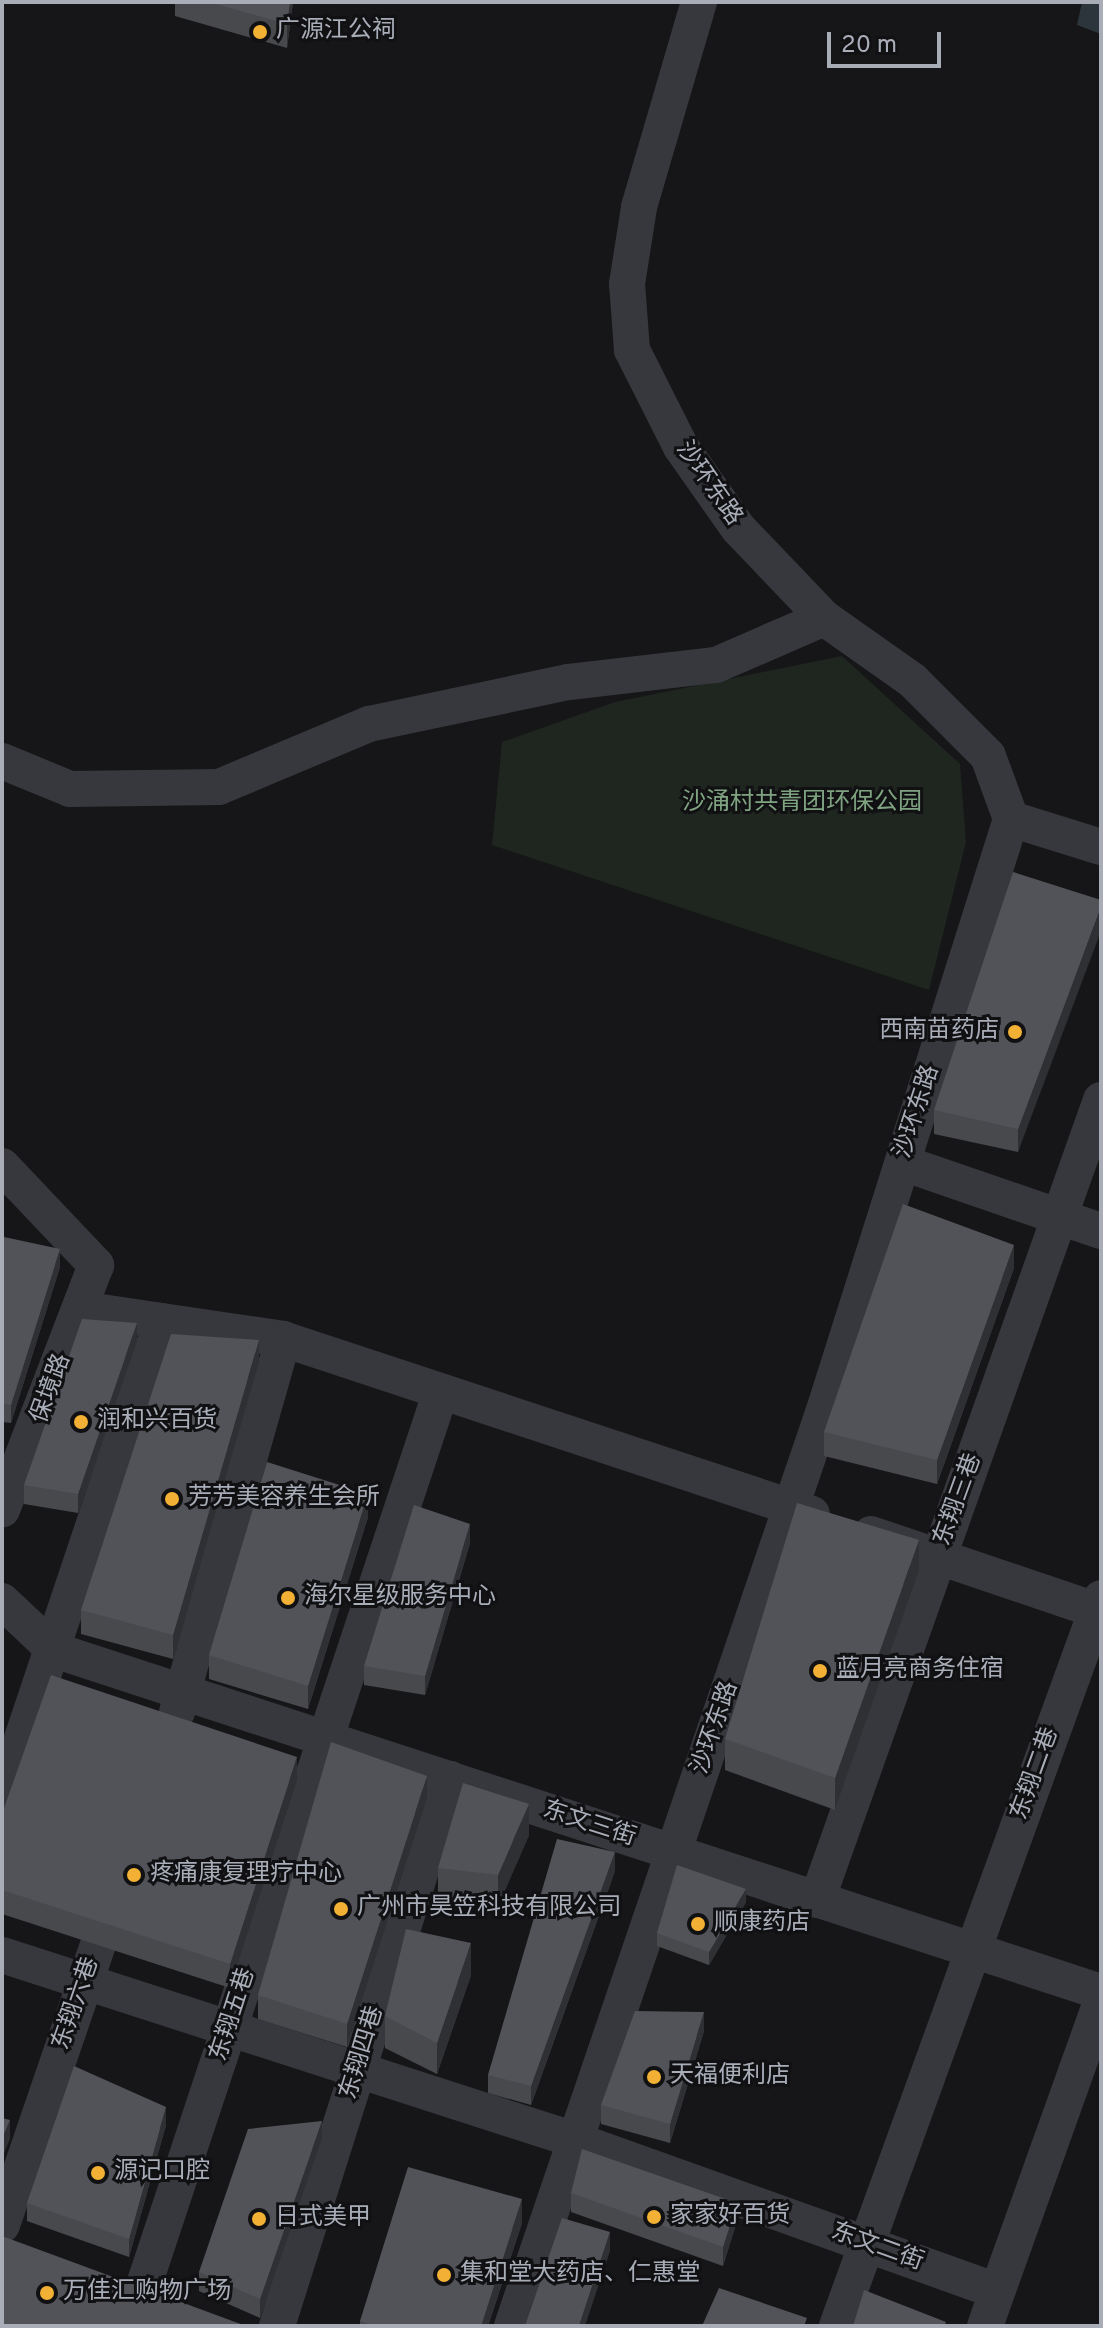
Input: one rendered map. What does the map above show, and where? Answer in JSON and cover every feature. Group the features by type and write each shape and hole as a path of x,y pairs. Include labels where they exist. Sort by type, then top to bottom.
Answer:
{"street":[{"name":"沙环东路","path":"512,2326 791,1507 1011,819 988,756 912,680 824,618 738,528 681,447 632,350 627,284 639,207 699,2"},
{"path":"2,761 70,789 219,787 369,724 569,682 716,665 824,618"},
{"path":"1011,819 1101,847"},
{"name":"东翔三巷","path":"817,1900 1101,1100"},
{"path":"903,1163 1101,1231"},
{"name":"保境路","path":"2,1166 96,1265 2,1510"},
{"path":"81,1309 283,1339 938,1557 1099,1607"},
{"path":"2,1798 162,1321"},
{"path":"164,1751 184,1692 283,1339"},
{"name":"东翔五巷","path":"183,2306 128,2286 325,1738 441,1391"},
{"name":"东文三街","path":"2,1601 54,1650 1101,1992"},
{"name":"东翔二巷","path":"837,2326 971,1950 1099,1607"},
{"name":"东翔四巷","path":"277,2326 450,1779"},
{"name":"东翔六巷","path":"2,2225 123,1870"},
{"name":"东文二街","path":"2,1955 575,2140 997,2291"},
{"path":"985,2326 1101,2002"}],"green space":[{"name":"沙涌村共青团环保公园","path":"842,656 960,764 966,842 929,990 492,845 502,742 615,702"}],"shaded area":[{"path":"1082,2 1101,2 1101,34 1077,25"}],"building":[{"path":"209,2 290,2 287,24"},
{"name":"西南苗药店","path":"1013,872 1101,900 1018,1129 934,1110"},
{"path":"903,1204 1014,1245 937,1460 824,1432"},
{"path":"4,1237 60,1249 11,1405 2,1403"},
{"name":"润和兴百货","path":"82,1319 137,1323 78,1494 24,1485"},
{"name":"芳芳美容养生会所","path":"171,1334 259,1340 173,1635 81,1610"},
{"name":"海尔星级服务中心","path":"267,1462 368,1494 308,1686 209,1655"},
{"name":"蓝月亮商务住宿","path":"797,1503 919,1540 835,1778 725,1739"},
{"path":"414,1505 470,1524 425,1676 364,1666"},
{"name":"疼痛康复理疗中心","path":"51,1675 297,1757 230,1964 2,1890 2,1814"},
{"name":"广州市昊笠科技有限公司","path":"331,1742 427,1776 347,2024 258,1995"},
{"path":"463,1783 529,1804 498,1875 438,1868"},
{"path":"557,1839 615,1852 531,2086 488,2075"},
{"name":"顺康药店","path":"677,1865 746,1889 709,1952 657,1933"},
{"path":"406,1929 471,1943 437,2043 385,2016"},
{"name":"天福便利店","path":"635,2011 704,2012 670,2124 601,2105"},
{"name":"源记口腔","path":"74,2066 166,2107 129,2239 27,2203"},
{"path":"2,2118 10,2120 2,2139"},
{"name":"日式美甲","path":"322,2121 260,2299 199,2272 248,2129"},
{"path":"582,2149 737,2203 723,2247 571,2193"},
{"name":"集和堂大药店、仁惠堂","path":"408,2167 522,2199 481,2326 375,2326 360,2321"},
{"path":"562,2218 610,2232 579,2326 525,2326"},
{"path":"2,2236 246,2326 2,2326"},
{"path":"719,2288 807,2318 804,2326 702,2326"},
{"path":"864,2290 946,2322 944,2326 853,2326"}],"place":[{"name":"广源江公祠","path":"260,32"},
{"name":"西南苗药店","path":"1015,1032"},
{"name":"润和兴百货","path":"81,1422"},
{"name":"芳芳美容养生会所","path":"172,1499"},
{"name":"海尔星级服务中心","path":"288,1598"},
{"name":"蓝月亮商务住宿","path":"820,1671"},
{"name":"疼痛康复理疗中心","path":"134,1875"},
{"name":"广州市昊笠科技有限公司","path":"341,1909"},
{"name":"顺康药店","path":"698,1924"},
{"name":"天福便利店","path":"654,2077"},
{"name":"源记口腔","path":"98,2173"},
{"name":"家家好百货","path":"654,2217"},
{"name":"日式美甲","path":"259,2219"},
{"name":"集和堂大药店、仁惠堂","path":"444,2275"},
{"name":"万佳汇购物广场","path":"47,2293"}]}
